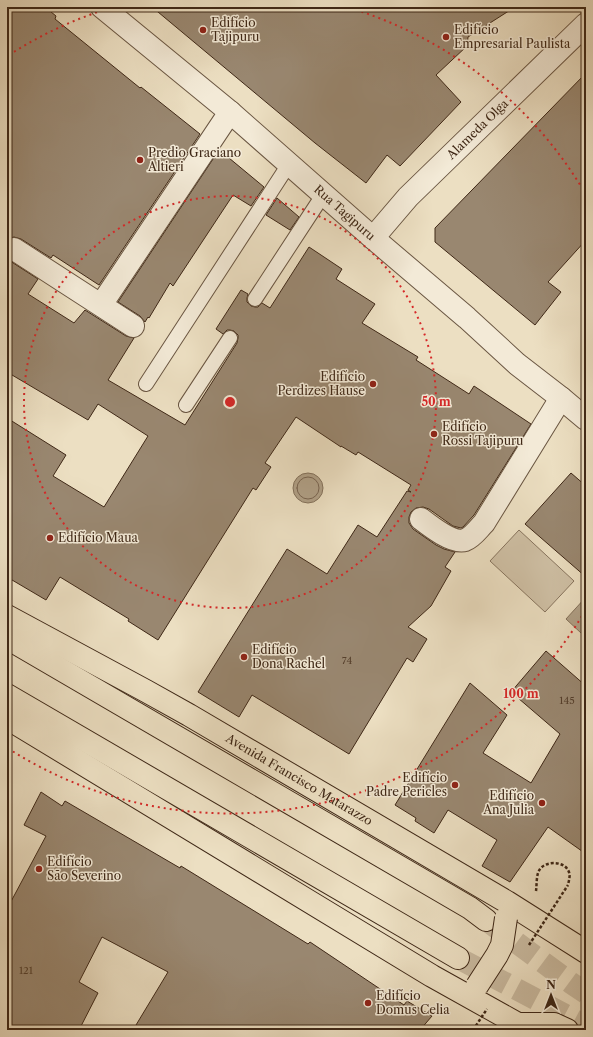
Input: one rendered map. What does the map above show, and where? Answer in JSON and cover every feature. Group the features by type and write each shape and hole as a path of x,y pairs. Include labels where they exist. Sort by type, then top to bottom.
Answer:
{"main road":[{"name":"Avenida Francisco Matarazzo","path":"7,616 146,691 500,913 586,952"},
{"name":"Avenida Francisco Matarazzo","path":"7,638 470,908 500,913"},
{"path":"7,695 458,958"},
{"path":"7,718 432,976 473,991 493,1011 518,1024 554,1024 567,1030"},
{"path":"473,991 497,956 502,944 500,913"}],"street":[{"name":"Rua Tagipuru","path":"102,7 230,112 323,195 467,318 517,364 586,419"},
{"name":"Alameda Olga","path":"373,238 408,198 586,24"},
{"path":"101,305 230,112"},
{"path":"14,249 133,326"},
{"path":"421,519 447,536 457,540 464,540 474,534 484,523 561,398"}],"lane":[{"path":"146,384 289,164"},
{"path":"255,299 323,195"},
{"path":"186,405 230,338"}],"path":[{"path":"536,892 539,869 546,864 552,863 563,865 568,869 570,875 568,885"}],"shaded area":[{"path":"519,530 574,581 545,612 490,561"}],"water":[{"path":"308,473 319,477 323,488 319,499 308,503 297,499 293,488 297,477"},
{"path":"586,597 586,628 581,633 566,619"}],"building":[{"path":"7,7 45,7 56,16 55,19 140,88 141,87 200,134 99,285 53,255 51,258 21,239 14,237 7,239"},
{"path":"152,7 515,7 468,37 467,46 436,75 461,102 400,166 387,155 366,183 315,143"},
{"path":"586,73 586,240 548,282 561,292 535,325 435,242 435,228"},
{"path":"217,153 223,153 264,187 251,206 233,195 173,286 170,283 149,318 148,317 145,322 140,316 118,302"},
{"path":"277,198 299,217 290,230 266,215"},
{"path":"309,247 342,269 336,279 375,304 362,323 418,357 416,360 469,394 474,386 531,424 474,515 463,527 453,526 429,509 423,507 416,508 411,512 409,523 413,529 436,545 455,552 445,567 451,571 431,606 408,627 427,639 413,662 407,658 349,754 252,695 239,717 198,692 287,549 327,574 358,525 377,537 407,491 411,492 408,490 411,485 358,452 356,455 341,447 296,417 265,463 271,467 256,490 253,488 158,640 128,621 129,619 60,577 46,600 7,577 7,418 66,455 53,476 104,507 148,436 98,404 88,420 7,372 7,259 38,279 28,294 74,323 85,310 126,336 134,338 108,380 185,425 237,343 238,335 234,331 227,330 223,334 216,329 241,290 248,294 247,302 251,306 258,307 262,303 270,308"},
{"path":"571,473 586,486 586,577 525,524"},
{"path":"546,651 586,686 586,854 548,827 510,882 482,866 497,840 448,810 434,833 415,821 416,818 395,805 470,683 507,715 483,753 531,783 560,734 511,692"},
{"path":"41,792 62,806 65,801 180,868 181,866 308,944 310,942 404,1005 407,1001 432,1016 420,1030 133,1030 168,972 102,937 79,982 98,993 79,1030 7,1030 7,909 46,836 24,825"}],"tunnel":[{"path":"490,923 586,993"},
{"path":"458,958 586,1026"}],"place":[{"name":"Edifício Tajipuru","path":"203,30"},
{"name":"Edifício Empresarial Paulista","path":"446,37"},
{"name":"Predio Graciano Altieri","path":"140,160"},
{"name":"Edifício Perdizes Hause","path":"373,384"},
{"name":"Edifício Rossi Tajipuru","path":"434,434"},
{"name":"Edifício Maua","path":"50,538"},
{"name":"Edifício Dona Rachel","path":"244,657"},
{"name":"Edifício Padre Pericles","path":"455,785"},
{"name":"Edifício Ana Julia","path":"542,803"},
{"name":"Edifício São Severino","path":"39,869"},
{"name":"Edifício Domus Celia","path":"368,1003"}]}
